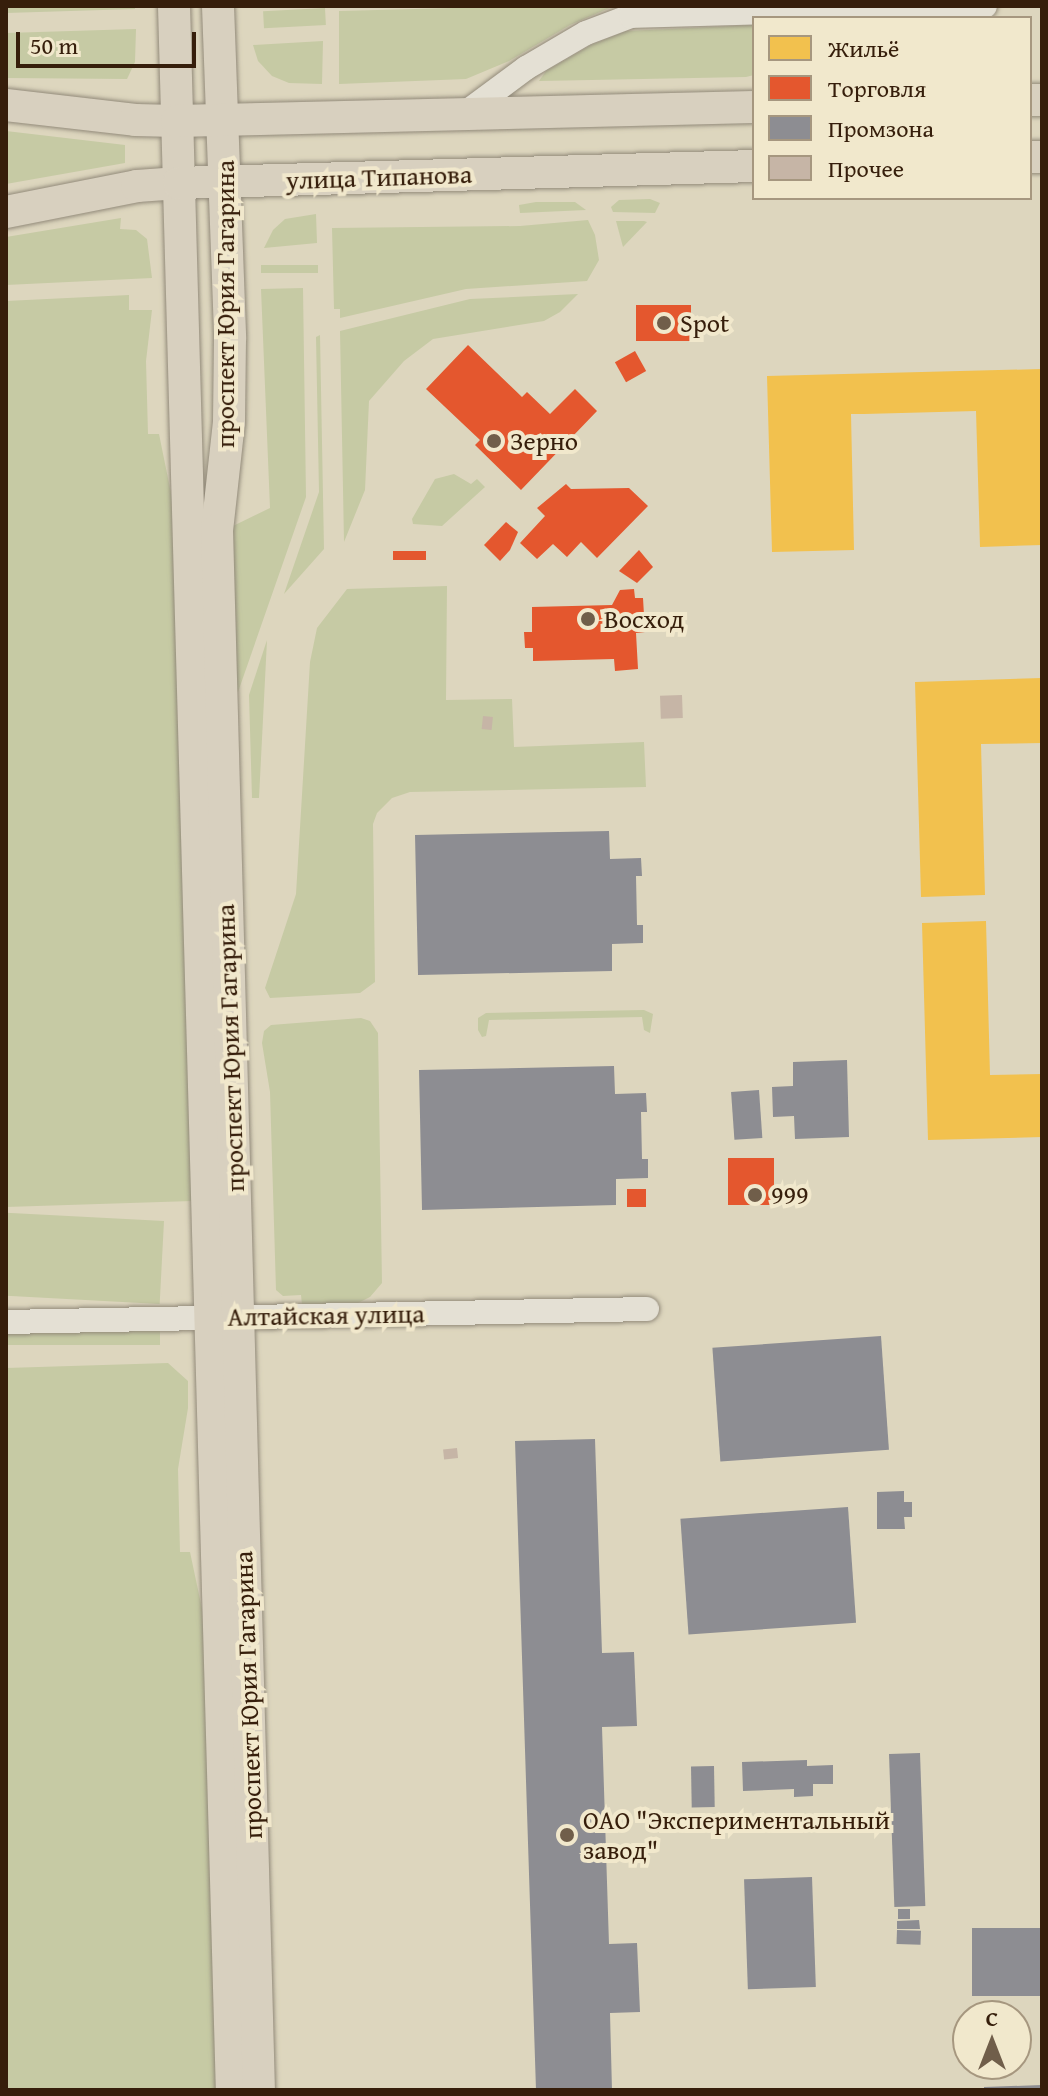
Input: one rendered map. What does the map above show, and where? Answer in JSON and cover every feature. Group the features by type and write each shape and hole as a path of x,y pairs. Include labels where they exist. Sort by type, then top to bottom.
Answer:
{"main road":[{"name":"проспект Юрия Гагарина","path":"174,6 223,1317 259,2090"},
{"name":"проспект Юрия Гагарина","path":"218,6 224,120 229,408 217,530 232,2090"},
{"path":"6,105 135,120 177,121 752,107"},
{"name":"улица Типанова","path":"6,212 137,186 225,180 752,166"}],"street":[{"path":"464,114 526,68 613,21 658,14 882,13 985,6"},
{"name":"Алтайская улица","path":"6,1322 647,1309"}],"green space":[{"path":"6,6 135,6 135,9 6,13"},
{"path":"614,6 570,25 509,61 466,79 339,84 339,11"},
{"path":"325,8 326,25 264,28 263,11"},
{"path":"752,25 752,76 539,81 546,71 591,45 626,31"},
{"path":"136,29 135,62 127,79 6,78 6,33"},
{"path":"323,41 322,84 289,83 272,76 258,61 253,45"},
{"path":"6,131 125,145 125,163 6,184"},
{"path":"650,199 660,203 655,213 613,212 611,207 619,200"},
{"path":"575,202 586,210 520,213 519,205"},
{"path":"316,214 317,243 264,248 273,230 285,219"},
{"path":"121,218 120,229 136,230 147,239 152,278 6,285 6,237"},
{"path":"588,220 595,235 599,260 587,281 466,289 340,318 340,309 334,309 332,228 520,226"},
{"path":"616,221 644,221 647,222 623,247"},
{"path":"261,265 318,265 318,273 261,273"},
{"path":"303,288 306,497 238,692 235,689 233,526 270,508 261,289"},
{"path":"578,294 560,312 544,321 433,339 404,361 369,401 365,490 344,542 340,331 470,299"},
{"path":"129,295 129,310 152,310 146,361 148,434 159,434 173,503 192,1201 6,1207 6,301"},
{"path":"320,335 324,549 284,594 319,492 316,337"},
{"path":"454,474 471,484 477,479 485,487 442,526 413,524 412,519 435,479"},
{"path":"447,586 446,700 512,699 514,747 644,742 646,787 410,792 392,798 377,813 373,824 375,982 360,993 270,998 265,988 296,894 310,662 317,628 347,589"},
{"path":"267,640 259,798 252,798 249,695"},
{"path":"644,1010 653,1014 650,1033 644,1030 642,1017 489,1020 486,1036 482,1037 478,1030 478,1018 486,1013"},
{"path":"361,1018 370,1021 378,1033 382,1283 370,1297 356,1304 302,1305 301,1295 283,1296 276,1290 270,1092 262,1043 264,1031 271,1025"},
{"path":"6,1213 164,1221 160,1304 6,1296"},
{"path":"6,1330 160,1330 160,1345 6,1345"},
{"path":"168,1363 188,1381 188,1408 178,1469 180,1552 190,1552 205,1623 218,2090 6,2090 6,1368"}],"building: Жильё":[{"path":"1042,369 1042,545 980,547 976,411 851,414 854,550 772,552 767,376"},
{"path":"1042,678 1042,743 981,744 985,895 921,897 915,682"},
{"path":"986,921 990,1075 1042,1074 1042,1137 928,1140 922,923"}],"building: Торговля":[{"name":"Spot","path":"636,305 691,305 691,341 636,341"},
{"path":"468,345 522,397 527,392 550,414 575,389 597,411 521,490 475,445 480,440 426,389"},
{"path":"635,351 646,371 626,382 615,362"},
{"name":"Восход","path":"566,484 571,489 629,488 648,506 597,558 581,542 567,557 553,544 537,559 520,543 545,516 537,508"},
{"path":"506,522 518,532 510,550 500,561 484,545"},
{"path":"639,550 653,567 637,583 619,571"},
{"path":"393,551 426,551 426,560 393,560"},
{"name":"Восход","path":"634,589 635,598 643,598 645,632 636,633 638,669 615,671 614,659 533,661 533,648 525,648 524,632 532,632 532,607 612,605 620,590"},
{"path":"728,1158 774,1158 774,1205 728,1205"},
{"path":"627,1189 646,1189 646,1207 627,1207"}],"building: Промзона":[{"path":"609,831 610,859 641,858 642,876 636,876 637,925 643,925 643,943 612,944 612,971 418,975 415,835"},
{"path":"847,1060 849,1137 795,1139 794,1116 773,1117 772,1087 793,1086 793,1062"},
{"path":"614,1066 615,1094 646,1093 647,1112 641,1112 642,1159 648,1159 648,1178 616,1179 616,1205 422,1210 419,1070"},
{"path":"759,1090 762,1138 734,1140 731,1092"},
{"path":"881,1336 889,1450 720,1462 712,1348"},
{"name":"ОАО \"Экспериментальный завод\"","path":"595,1439 602,1653 634,1652 637,1726 602,1727 609,1944 637,1943 640,2012 610,2013 612,2090 536,2090 515,1441"},
{"path":"904,1491 904,1502 912,1502 912,1517 904,1517 905,1529 877,1529 877,1492"},
{"path":"848,1507 856,1623 689,1634 680,1519"},
{"path":"920,1753 925,1906 894,1907 889,1754"},
{"path":"807,1760 807,1766 833,1765 833,1784 813,1784 813,1796 794,1797 794,1789 743,1791 742,1762"},
{"path":"691,1766 714,1766 715,1807 692,1807"},
{"path":"812,1877 816,1987 748,1989 744,1879"},
{"path":"898,1909 910,1909 910,1919 898,1919"},
{"path":"919,1920 920,1929 897,1929 897,1921"},
{"path":"972,1928 1042,1928 1042,1996 972,1996"},
{"path":"897,1930 921,1931 920,1945 897,1944"},
{"path":"1042,2085 1042,2090 984,2090 984,2087"}],"building: Прочее":[{"path":"682,695 683,718 661,719 660,696"},
{"path":"483,716 493,717 492,730 482,729"},
{"path":"457,1448 458,1458 444,1459 443,1449"}],"place":[{"name":"Spot","path":"664,323"},
{"name":"Зерно","path":"494,441"},
{"name":"Восход","path":"588,619"},
{"name":"999","path":"755,1195"},
{"name":"ОАО \"Экспериментальный завод\"","path":"567,1835"}]}
